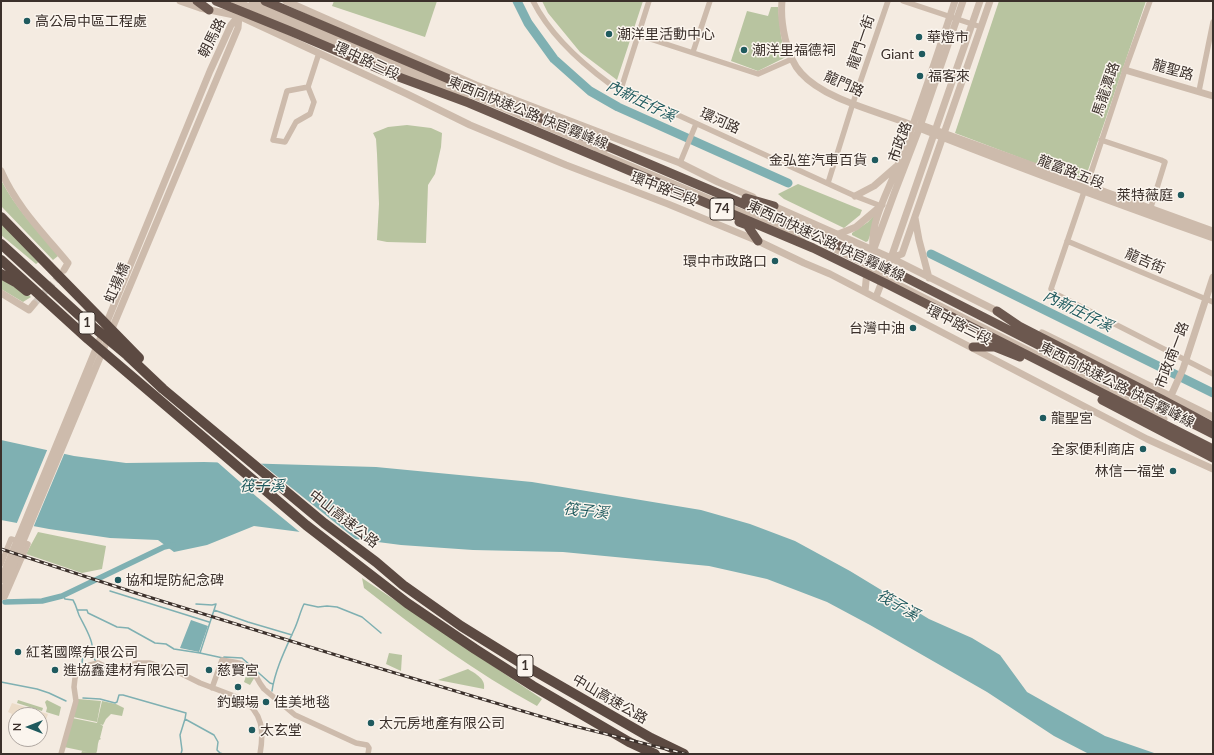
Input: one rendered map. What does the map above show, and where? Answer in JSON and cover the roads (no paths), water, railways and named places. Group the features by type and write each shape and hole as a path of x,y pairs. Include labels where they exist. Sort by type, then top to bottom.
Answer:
{"highway":[{"path":"197,1 209,10"},
{"name":"東西向快速公路 快官霧峰線","path":"216,1 396,76 469,103 813,248 887,284 1213,450"},
{"name":"東西向快速公路 快官霧峰線","path":"265,1 819,236 891,270 1213,434"},
{"path":"477,92 487,92 754,202 774,206"},
{"path":"469,103 481,111 563,149 747,225 758,241"},
{"path":"1,212 12,228"},
{"path":"1,217 126,343 176,399"},
{"name":"中山高速公路","path":"1,244 80,316 127,355 176,399 324,523 410,590 461,626 518,661 651,738 684,754"},
{"name":"中山高速公路","path":"1,260 88,339 306,525 407,603 533,686 629,742 655,754"},
{"path":"1,274 17,283 88,339"},
{"path":"997,311 1019,326 1213,427"},
{"path":"973,347 995,347 1022,358 1213,458"}],"street":[{"name":"環中路三段","path":"180,1 209,10 239,16 470,125 566,165 668,204 758,241 876,297 1148,439 1213,469"},
{"name":"環中路三段","path":"234,1 249,2 817,240 868,268"},
{"name":"環中路三段","path":"286,1 476,85 680,163 718,182 891,258 997,311 1172,392 1213,416"},
{"name":"環河路","path":"533,1 545,21 566,46 595,73 610,84 855,196 881,206"},
{"path":"621,89 649,1"},
{"path":"693,52 710,1"},
{"name":"龍門路","path":"782,1 781,9 785,34 792,59 800,72 814,85 830,94 853,103 943,135"},
{"name":"龍門一街","path":"828,183 853,103 888,1"},
{"path":"903,1 981,27"},
{"name":"市政路","path":"953,18 955,1"},
{"name":"市政路","path":"873,251 872,239 881,206 914,125 953,18 963,1"},
{"name":"市政路","path":"876,297 891,258 980,1"},
{"name":"市政路","path":"891,258 902,254 990,1"},
{"name":"馬龍潭路","path":"1150,1 1125,70 1051,289 1054,293 1185,361"},
{"name":"環中路三段","path":"249,2 767,223 884,275 1162,415 1213,439"},
{"name":"朝馬路","path":"210,71 231,25 249,2"},
{"name":"朝馬路","path":"218,74 238,28 239,16"},
{"path":"1199,91 1213,22"},
{"path":"638,35 758,74 792,59"},
{"path":"308,88 287,91 273,140 285,142 296,122 310,114 314,102 308,88 319,53"},
{"name":"龍聖路","path":"1125,70 1213,96"},
{"name":"虹揚橋","path":"18,545 210,71"},
{"name":"虹揚橋","path":"18,545 218,74"},
{"path":"680,163 696,124"},
{"name":"市政路","path":"865,292 868,268 894,194 914,125"},
{"path":"593,146 599,133"},
{"name":"龍富路五段","path":"943,135 1086,188 1213,238"},
{"path":"1101,140 1165,162 1150,208"},
{"path":"855,196 874,186 898,165"},
{"path":"1,171 12,192 23,208 68,263 64,270"},
{"name":"龍富路五段","path":"1086,188 1150,208 1213,231"},
{"path":"836,235 856,227 894,194"},
{"path":"915,215 919,240 929,278"},
{"name":"龍吉街","path":"1067,242 1209,301"},
{"name":"市政南一路","path":"1148,439 1162,415 1183,369 1209,301 1213,277"},
{"path":"1,293 29,310 34,304"},
{"path":"1185,361 1213,374"},
{"name":"環中路三段","path":"1162,415 1213,444"},
{"path":"1,564 11,539 28,544 5,597 1,597"},
{"path":"1,580 18,545"},
{"path":"1,597 18,545"},
{"path":"212,688 222,660 239,662 256,677 264,689 295,715 356,743 367,745 369,748 368,754"},
{"path":"61,754 76,702 74,687 75,678 80,668 98,663 110,669 121,668 137,663 150,663 242,699 253,709 261,726 262,737 260,754"}],"water":[{"name":"筏子溪","path":"1,440 74,456 126,463 204,462 376,467 532,482 701,510 750,524 795,541 850,571 929,619 972,638 1000,655 1027,692 1105,736 1157,754 1089,754 1054,736 987,692 827,602 767,579 709,566 563,552 473,550 401,545 254,526 207,545 174,552 158,540 110,538 1,520"},
{"path":"191,620 208,626 199,652 180,648"}],"waterway":[{"name":"內新庄仔溪","path":"517,1 528,23 554,59 590,91 618,107 788,183"},
{"name":"內新庄仔溪","path":"931,254 1213,393"},
{"path":"5,602 42,601 62,596 164,547 173,545"},
{"path":"110,591 209,622"},
{"path":"63,596 65,599 73,600 91,641 92,648 83,657 82,663"},
{"path":"77,610 87,610 88,613 117,627 128,628 155,643 166,644 174,649 200,653 216,604 196,604"},
{"path":"272,691 278,668 304,604 318,607 337,607 362,617 381,633"},
{"path":"214,610 292,635"},
{"path":"91,650 96,662"},
{"path":"200,653 223,658 242,658 273,684"},
{"path":"1,682 37,689 66,701"},
{"path":"83,698 100,699 115,703 117,702 119,695 123,695 186,713 185,719 214,735 218,742 217,750 223,754"},
{"path":"181,754 182,750 180,735 185,719"}],"tunnel":[{"path":"34,304 62,273"}],"railway":[{"path":"1,549 139,594 365,664 566,724 686,754"}],"place":[{"name":"高公局中區工程處","path":"27,21"},
{"name":"潮洋里活動中心","path":"609,34"},
{"name":"華燈市","path":"919,37"},
{"name":"潮洋里福德祠","path":"744,50"},
{"name":"Giant","path":"922,54"},
{"name":"福客來","path":"920,76"},
{"name":"金弘笙汽車百貨","path":"875,160"},
{"name":"萊特薇庭","path":"1181,195"},
{"name":"環中市政路口","path":"775,261"},
{"name":"台灣中油","path":"913,328"},
{"name":"龍聖宮","path":"1043,418"},
{"name":"全家便利商店","path":"1143,449"},
{"name":"林信一福堂","path":"1173,471"},
{"name":"協和堤防紀念碑","path":"118,580"},
{"name":"紅茗國際有限公司","path":"18,652"},
{"name":"進協鑫建材有限公司","path":"55,670"},
{"name":"慈賢宮","path":"209,670"},
{"name":"釣蝦場","path":"238,687"},
{"name":"佳美地毯","path":"266,702"},
{"name":"太元房地產有限公司","path":"371,723"},
{"name":"太玄堂","path":"252,730"}]}
